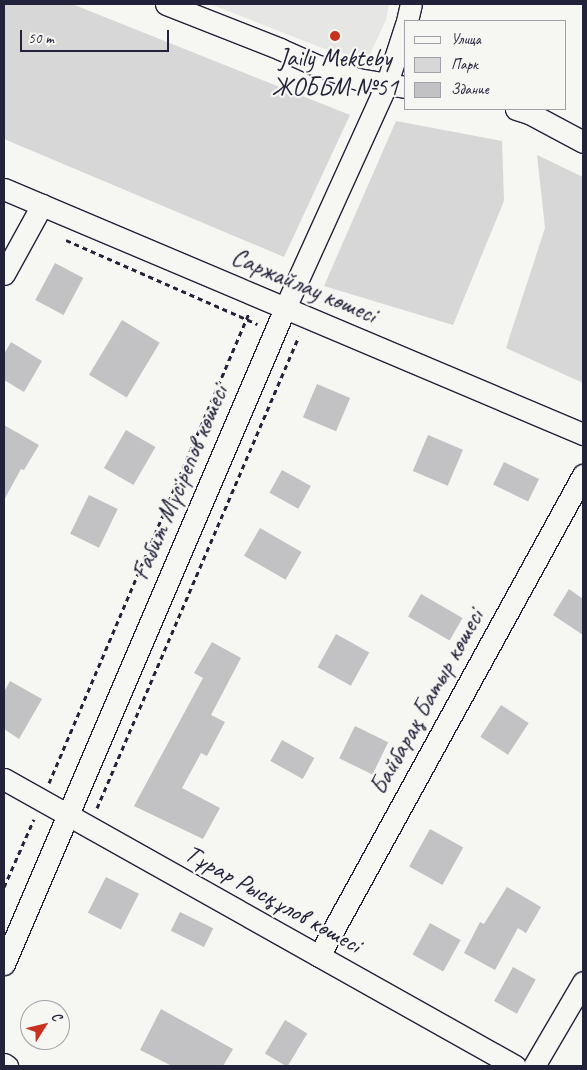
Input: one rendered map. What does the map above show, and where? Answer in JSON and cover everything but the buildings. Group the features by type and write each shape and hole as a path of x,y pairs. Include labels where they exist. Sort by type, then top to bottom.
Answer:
{"street":[{"path":"166,4 318,66 358,79 396,85"},
{"name":"Ғабит Мүсірепов көшесі","path":"407,20 411,4"},
{"name":"Ғабит Мүсірепов көшесі","path":"4,964 284,308 396,85 404,35"},
{"path":"520,110 530,113 583,142"},
{"name":"Саржайлау көшесі","path":"4,189 583,434"},
{"path":"4,274 42,205"},
{"name":"Байбарақ Батыр көшесі","path":"319,956 583,475"},
{"name":"Тұрар Рысқұлов көшесі","path":"4,779 515,1066"},
{"path":"534,1066 583,982"}],"path":[{"path":"32,224 274,332"},
{"path":"4,887 256,296"},
{"path":"88,827 307,317"}],"shaded area":[{"name":"Jaily Mekteby ЖОББМ №51","path":"210,4 389,4 386,20 368,58 330,51"}],"green space":[{"path":"4,4 72,4 350,115 284,257 4,139"},
{"path":"396,121 502,141 504,201 453,325 324,286"},
{"path":"537,155 583,177 583,383 506,348 545,228"}],"place":[{"name":"Jaily Mekteby ЖОББМ №51","path":"335,36"}]}
